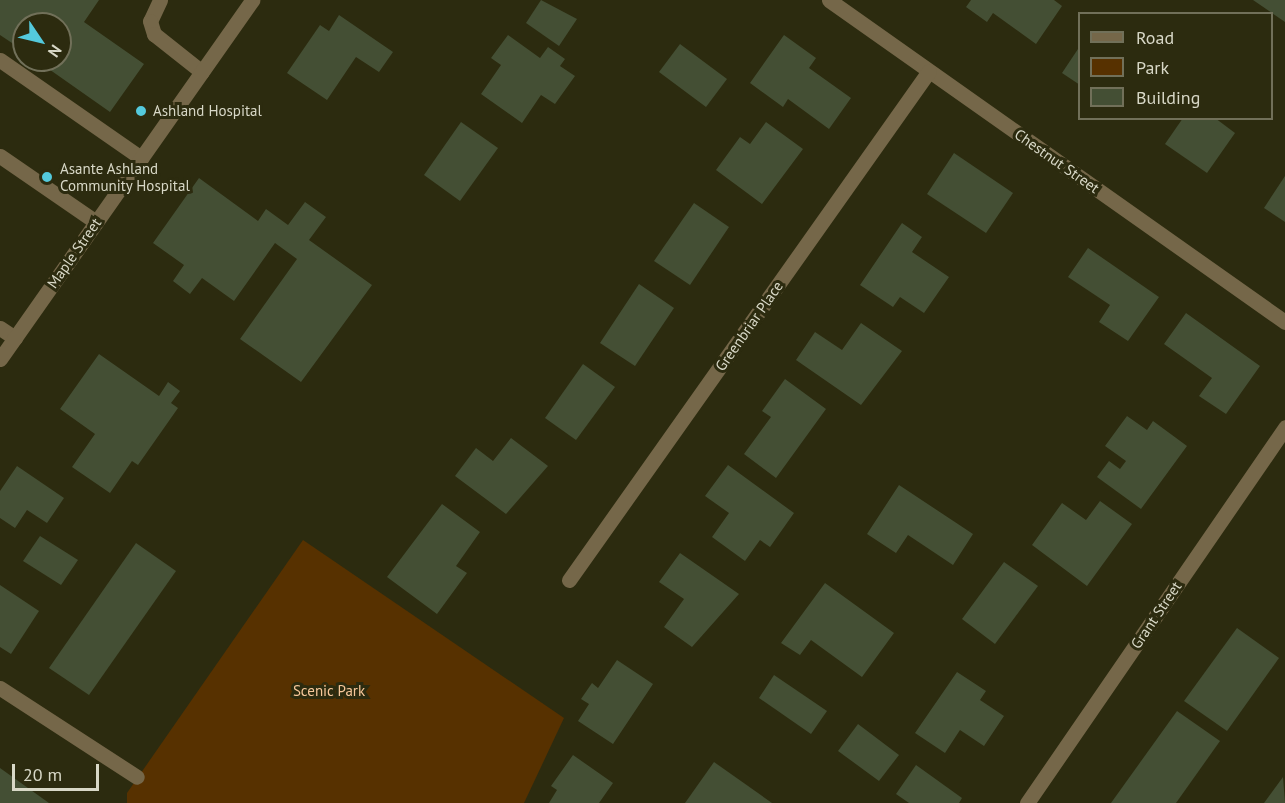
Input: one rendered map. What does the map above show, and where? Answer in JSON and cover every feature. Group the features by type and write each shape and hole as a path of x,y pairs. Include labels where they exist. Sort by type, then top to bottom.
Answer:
{"street":[{"path":"160,0 150,21 154,34 202,72"},
{"name":"Maple Street","path":"0,359 252,0"},
{"name":"Chestnut Street","path":"829,0 1285,322"},
{"path":"0,60 141,158"},
{"name":"Greenbriar Place","path":"569,580 929,71"},
{"path":"0,156 96,222"},
{"path":"0,328 15,338"},
{"name":"Grant Street","path":"1027,803 1285,427"},
{"path":"0,688 137,777"}],"green space":[{"name":"Scenic Park","path":"303,540 564,718 524,803 127,803 127,793"}],"building":[{"path":"0,0 99,0 84,22 144,64 110,112 53,72 72,72 72,12 12,12 12,43 0,35"},
{"path":"541,0 577,19 559,46 526,23"},
{"path":"971,0 1054,0 1062,6 1036,44 993,13 987,22 966,7"},
{"path":"1253,0 1285,0 1285,22"},
{"path":"339,15 393,52 379,72 356,57 327,100 287,73 320,25 329,31"},
{"path":"508,35 540,58 548,47 565,59 560,66 575,76 555,104 541,95 522,123 481,94 501,65 491,58"},
{"path":"784,35 816,58 809,68 851,98 829,129 788,99 783,107 750,83"},
{"path":"680,44 727,79 706,107 659,72"},
{"path":"1078,49 1078,84 1062,73"},
{"path":"1182,120 1218,120 1235,133 1207,173 1165,144"},
{"path":"461,122 498,148 460,201 424,175"},
{"path":"766,122 803,149 762,204 716,170 740,137 750,144"},
{"path":"954,153 1013,193 986,233 927,194"},
{"path":"1285,176 1285,222 1264,208"},
{"path":"199,178 258,221 266,209 288,225 305,202 326,217 309,240 372,285 301,382 240,339 297,259 275,243 234,301 202,278 190,294 173,281 184,265 153,243"},
{"path":"694,203 729,227 690,285 654,261"},
{"path":"902,223 922,237 912,252 949,277 924,313 900,297 893,307 860,285"},
{"path":"1088,248 1159,297 1128,341 1099,322 1110,305 1068,277"},
{"path":"639,284 674,308 635,366 600,343"},
{"path":"1186,313 1260,366 1226,414 1199,396 1212,378 1164,344"},
{"path":"861,323 902,351 861,405 796,360 815,332 842,350"},
{"path":"99,354 159,396 168,382 180,391 171,403 178,408 138,465 132,461 110,493 72,467 95,434 60,409"},
{"path":"583,364 615,387 576,440 545,418"},
{"path":"785,379 826,409 776,478 744,454 771,417 762,411"},
{"path":"1127,416 1147,430 1153,421 1187,446 1141,509 1097,477 1109,461 1120,469 1126,461 1105,446"},
{"path":"511,438 548,466 506,514 455,476 476,448 493,461"},
{"path":"728,465 794,513 770,547 760,540 745,561 712,537 729,513 705,496"},
{"path":"17,466 64,498 47,523 27,510 15,528 0,518 0,491"},
{"path":"899,485 973,534 953,565 908,535 896,553 867,534"},
{"path":"1100,501 1132,524 1087,586 1032,545 1062,503 1086,520"},
{"path":"442,504 480,532 456,566 467,573 437,614 387,577"},
{"path":"40,536 78,560 61,585 23,561"},
{"path":"136,543 176,571 89,695 49,668"},
{"path":"680,553 739,594 692,647 664,627 684,599 659,582"},
{"path":"1004,562 1038,586 995,644 962,619"},
{"path":"825,583 894,633 862,677 811,640 800,655 781,643"},
{"path":"0,585 39,611 11,654 0,647"},
{"path":"1237,628 1279,658 1227,731 1184,701"},
{"path":"617,660 653,684 613,744 578,721 589,704 581,699 592,683 598,688"},
{"path":"957,672 986,691 980,700 1004,716 984,746 960,730 945,753 915,733"},
{"path":"774,675 827,711 811,734 759,698"},
{"path":"1177,711 1220,741 1176,803 1111,803"},
{"path":"858,724 899,755 879,781 838,751"},
{"path":"573,755 613,783 599,803 549,803 557,790 551,786"},
{"path":"714,762 772,803 685,803"},
{"path":"916,765 962,798 959,803 909,803 896,794"},
{"path":"0,768 49,803 0,803"},
{"path":"1283,777 1285,803 1264,803"}],"place":[{"name":"Ashland Hospital","path":"141,111"},
{"name":"Asante Ashland Community Hospital","path":"47,177"}]}
